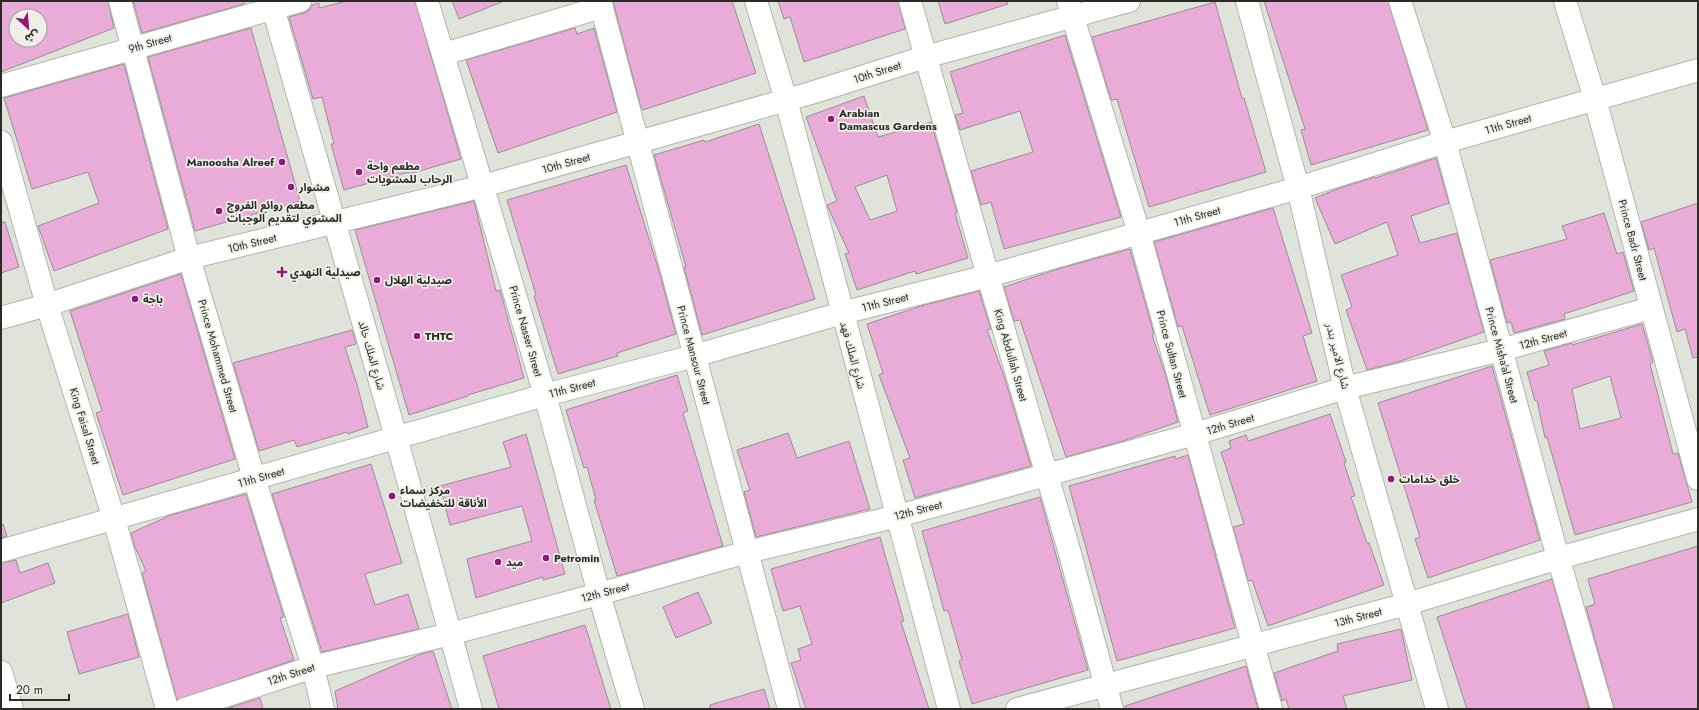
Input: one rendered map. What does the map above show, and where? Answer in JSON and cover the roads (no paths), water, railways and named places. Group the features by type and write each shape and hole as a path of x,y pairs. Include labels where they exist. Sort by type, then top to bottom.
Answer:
{"street":[{"name":"Prince Mohammed Street","path":"120,1 134,48 189,258 254,478 313,667 323,709"},
{"name":"9th Street","path":"1,86 134,48 272,5 300,1"},
{"name":"Prince Nasser Street","path":"427,1 545,395 599,594 633,709"},
{"name":"شارع الملك فهد","path":"756,1 786,100 842,313 950,709"},
{"name":"King Abdullah Street","path":"910,1 988,276 1069,550 1112,709"},
{"name":"10th Street","path":"1,318 47,305 189,258 333,224 483,186 786,100 925,57 1071,9 1129,1"},
{"name":"شارع الامير بندر","path":"1247,1 1298,188 1345,388 1437,709"},
{"name":"Prince Misha'al Street","path":"1400,1 1445,142 1552,536 1602,709"},
{"name":"Prince Badr Street","path":"1565,1 1595,99 1698,479"},
{"path":"444,54 601,4"},
{"name":"Prince Mansour Street","path":"601,4 789,709"},
{"name":"شارع الملك خالد","path":"272,5 333,224 396,437 471,709"},
{"name":"Prince Sultan Street","path":"1071,9 1139,233 1271,709"},
{"name":"11th Street","path":"1,551 545,395 694,356 842,313 988,276 1298,188 1445,142 1698,70"},
{"name":"King Faisal Street","path":"1,142 47,305 114,519 167,709"},
{"name":"12th Street","path":"185,709 313,667 450,634 747,552 898,516 1195,434 1345,388 1501,350 1651,308"},
{"name":"13th Street","path":"1017,709 1253,644 1407,604 1559,558 1698,519"},
{"path":"1,672 12,709"}],"place":[{"name":"Arabian Damascus Gardens","path":"831,119"},
{"name":"Manoosha Alreef","path":"282,162"},
{"name":"مطعم واحة الرحاب للمشويات","path":"359,172"},
{"name":"مشوار","path":"291,187"},
{"name":"مطعم روائع الفروج المشوي لتقديم الوجبات","path":"219,211"},
{"name":"صيدلية النهدي","path":"282,272"},
{"name":"صيدلية الهلال","path":"377,280"},
{"name":"باجة","path":"135,299"},
{"name":"THTC","path":"417,336"},
{"name":"خلق خدامات","path":"1391,479"},
{"name":"مركز سماء الأناقة للتخفيضات","path":"392,496"},
{"name":"Petromin","path":"546,558"},
{"name":"ميد","path":"498,562"}]}
